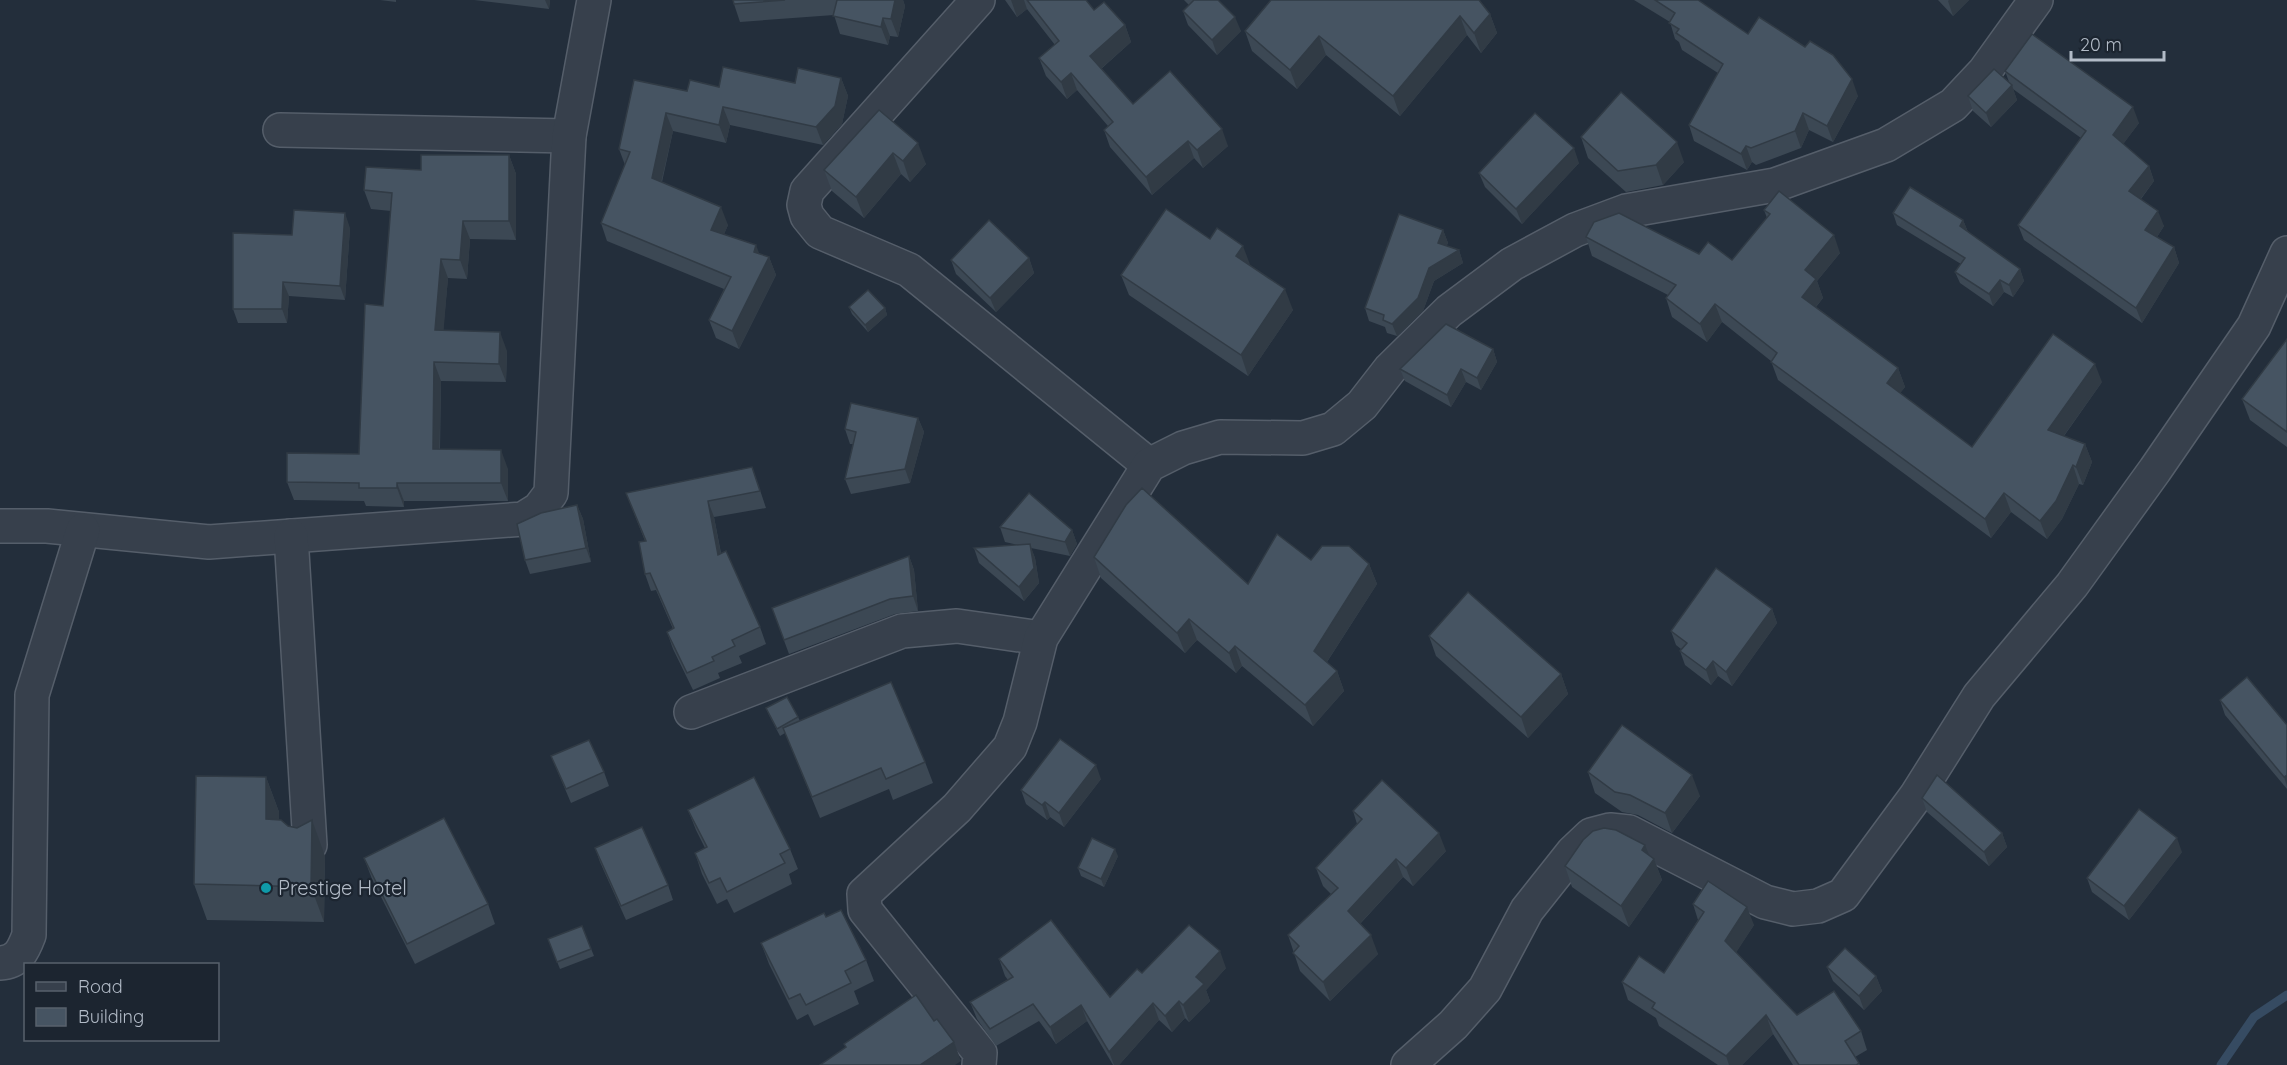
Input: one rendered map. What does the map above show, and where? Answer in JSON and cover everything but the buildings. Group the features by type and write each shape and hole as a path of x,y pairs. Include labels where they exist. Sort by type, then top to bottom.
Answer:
{"street":[{"path":"0,526 83,530 209,542 523,519 539,508 551,493 569,136 594,0"},
{"path":"978,0 807,191 804,205 807,216 819,232 909,270 1149,465"},
{"path":"979,1065 980,1053 864,910 864,894 957,808 1010,747 1020,722 1041,638 1149,465 1183,448 1220,437 1303,438 1333,429 1362,405 1396,362 1449,311 1512,264 1575,230 1626,211 1775,185 1886,145 1953,105 1985,71 2036,0"},
{"path":"280,130 569,136"},
{"path":"1408,1065 1454,1025 1485,989 1527,910 1573,852 1592,835 1610,830 1629,832 1765,902 1793,909 1818,906 1843,895 1916,796 1979,696 2072,585 2155,470 2254,326 2287,253"},
{"path":"0,963 12,962 23,951 29,935 32,695 83,530"},
{"path":"291,536 310,845"},
{"path":"691,712 902,631 957,626 1041,638"}],"waterway":[{"path":"2221,1065 2254,1017 2287,995"}],"place":[{"name":"Prestige Hotel","path":"266,888"}]}
